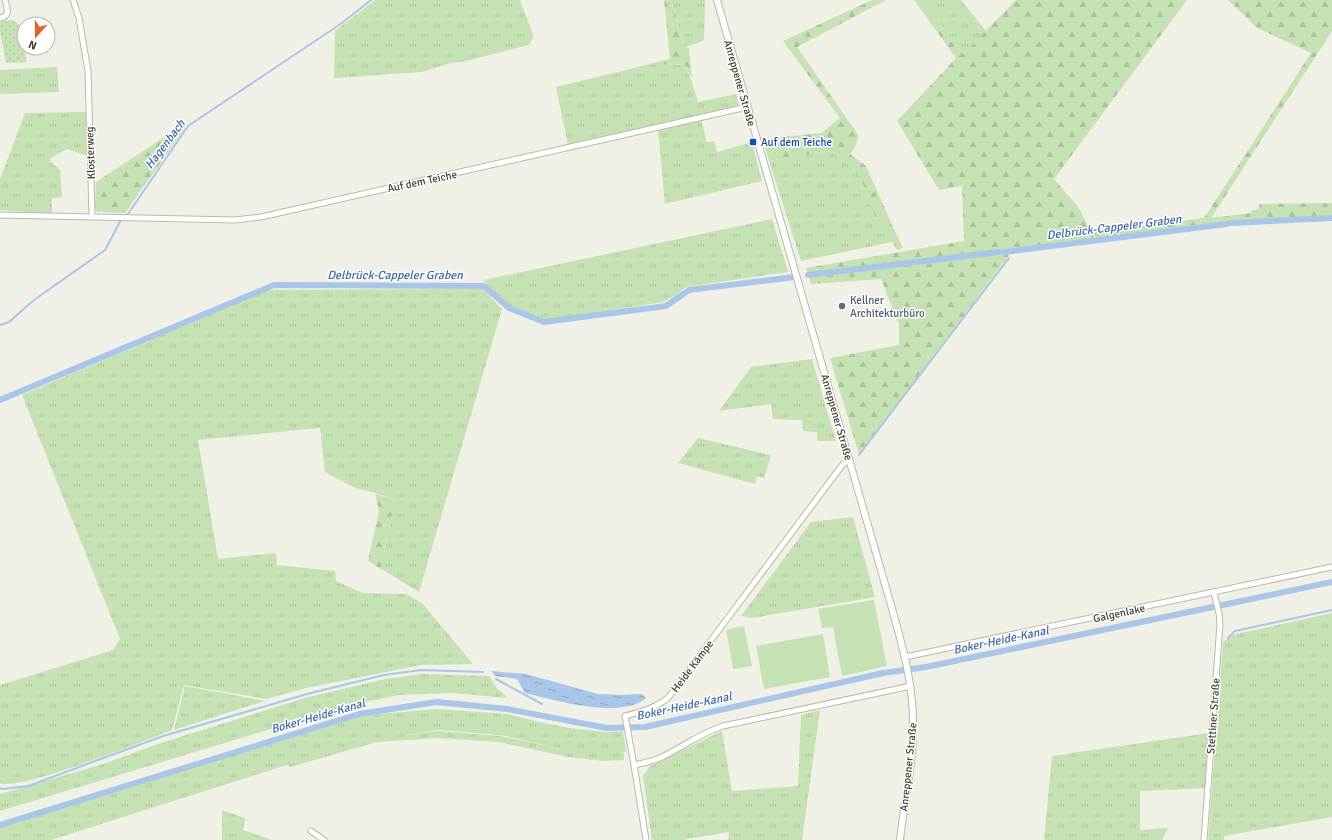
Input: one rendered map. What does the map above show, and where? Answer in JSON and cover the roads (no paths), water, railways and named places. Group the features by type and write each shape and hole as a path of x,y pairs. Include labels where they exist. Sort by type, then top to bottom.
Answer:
{"street":[{"path":"0,18 4,17 8,11 5,0"},
{"name":"Klosterweg","path":"73,0 79,18 88,71 92,216"},
{"name":"Anreppener Straße","path":"717,0 909,675 914,722 900,840"},
{"name":"Auf dem Teiche","path":"92,216 234,220 262,217 747,108"},
{"path":"0,215 92,216"},
{"name":"Heide Kämpe","path":"646,840 625,716 646,711 668,698 837,472 844,463 849,460"},
{"name":"Galgenlake","path":"905,658 1332,567"},
{"name":"Stettiner Straße","path":"1204,840 1220,624 1214,593"},
{"path":"634,765 649,762 663,756 703,734 723,726 910,686"},
{"path":"311,831 324,840"}],"water":[{"path":"491,671 526,674 598,694 642,694 646,698 635,704 621,707 604,708 569,703 525,693 517,679 495,676"}],"waterway":[{"name":"Hagenbach","path":"0,325 9,322 34,300 105,250 121,220 128,214 188,126 342,23 371,0"},
{"name":"Delbrück-Cappeler Graben","path":"1231,223 1332,218"},
{"name":"Delbrück-Cappeler Graben","path":"1004,252 1227,224"},
{"name":"Delbrück-Cappeler Graben","path":"808,275 999,252"},
{"path":"859,455 1009,258"},
{"name":"Delbrück-Cappeler Graben","path":"0,400 274,285 484,286 509,308 544,322 666,306 689,290 795,277"},
{"name":"Boker-Heide-Kanal","path":"0,825 359,714 437,702 507,709 607,728 645,727 883,673 926,667 1332,582"},
{"path":"1228,638 1235,631 1332,610"},
{"path":"0,788 3,789 28,786 163,736 307,694 384,675 421,670 483,672"},
{"path":"496,679 542,704"}],"place":[{"name":"Auf dem Teiche","path":"753,142"},
{"name":"Kellner Architekturbüro","path":"842,306"}]}
